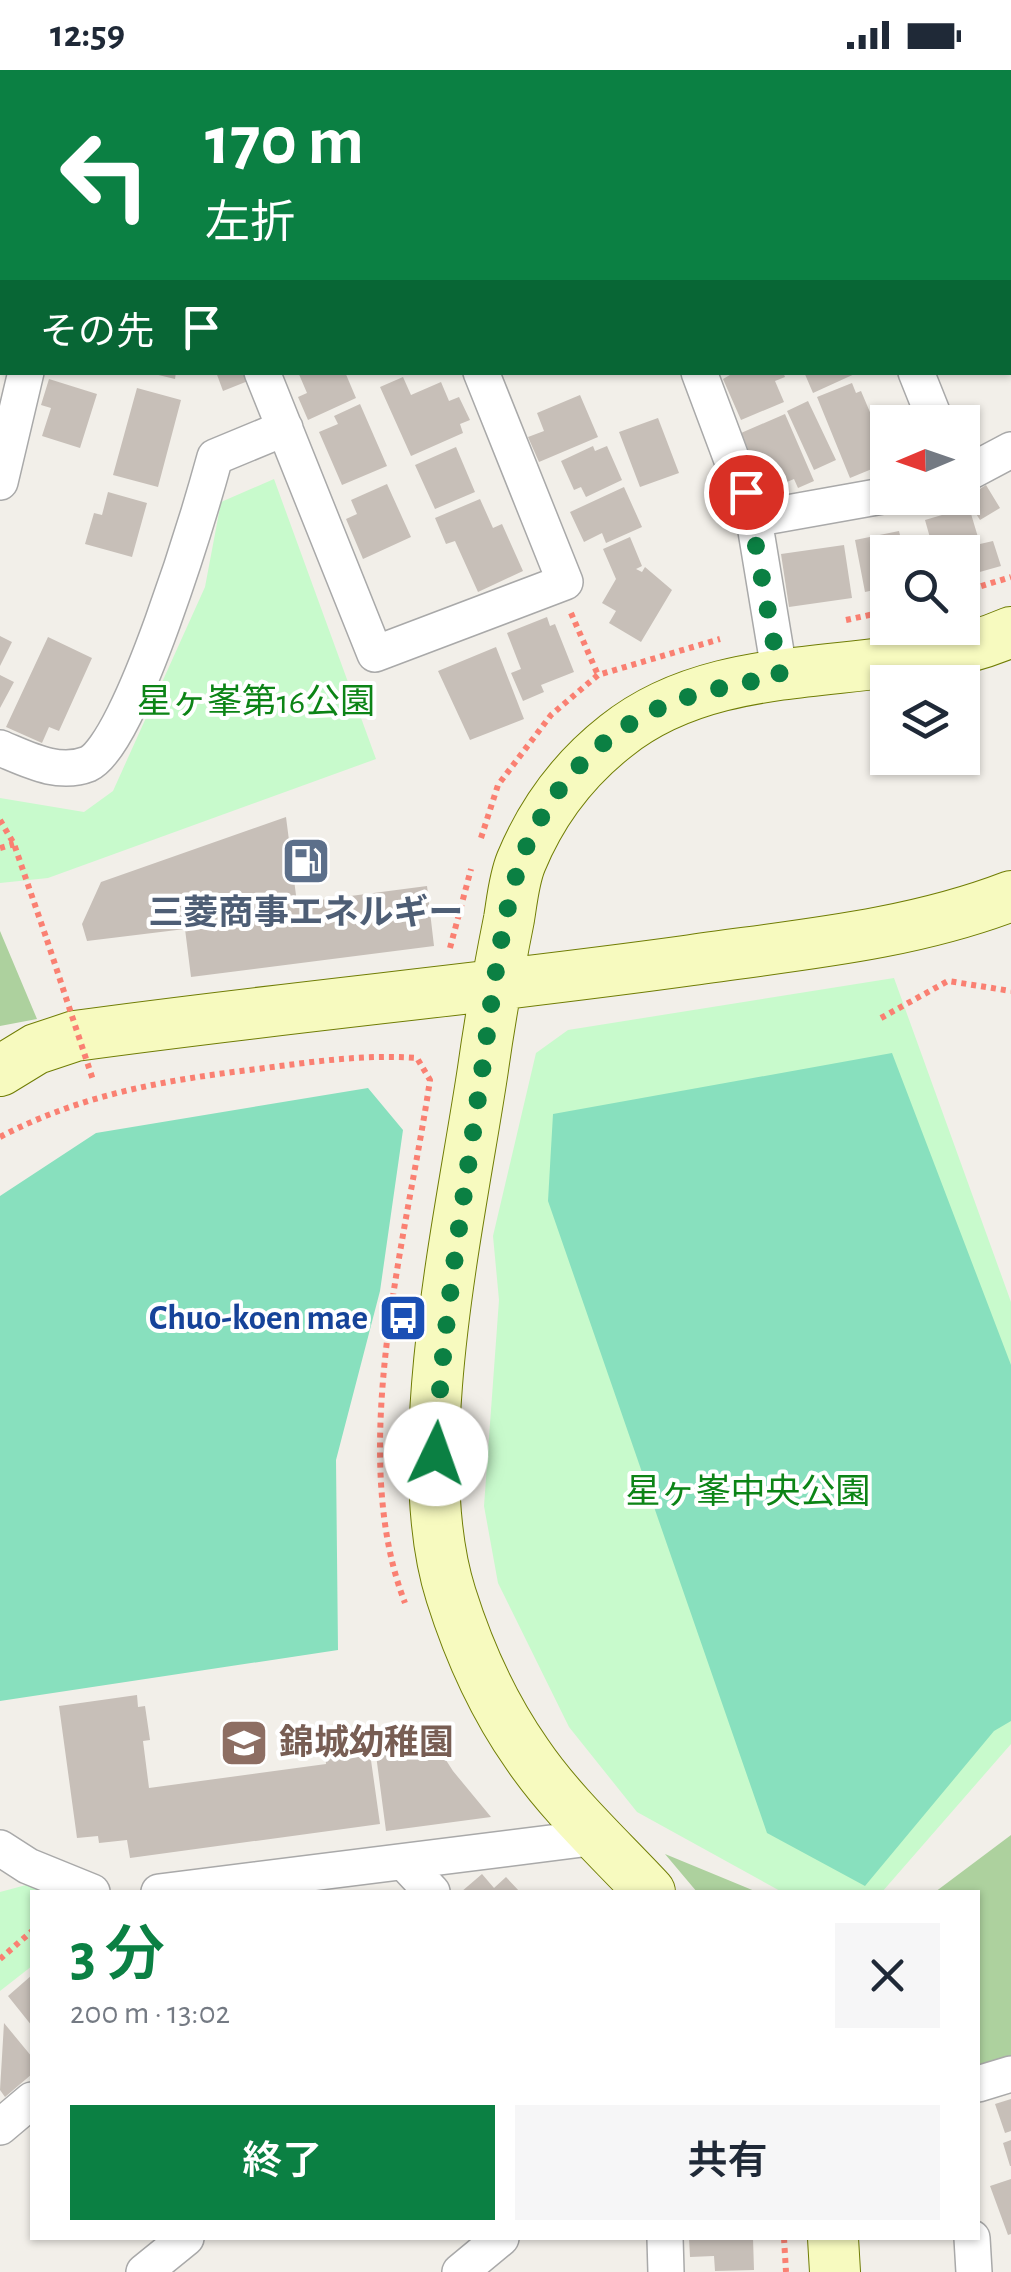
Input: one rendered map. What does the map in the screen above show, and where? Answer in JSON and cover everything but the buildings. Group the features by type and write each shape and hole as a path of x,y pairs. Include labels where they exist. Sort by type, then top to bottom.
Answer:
{"street":[{"path":"0,482 25,375"},
{"path":"263,375 375,654 565,582 482,375"},
{"path":"700,375 754,520 780,676"},
{"path":"917,375 929,405"},
{"path":"0,748 44,766 65,768 98,757 118,726 189,555 214,457 284,428"},
{"path":"980,466 1011,450"},
{"path":"754,520 870,498"},
{"path":"648,1890 528,1755 474,1656 450,1592 433,1508 440,1368 495,988 519,865 542,820 576,769 663,702 780,676 908,658 1011,632"},
{"path":"0,1071 36,1049 75,1036 495,988 898,930 941,921 1011,896"},
{"path":"213,1889 598,1837"},
{"path":"4,1856 87,1890"},
{"path":"404,1862 430,1890"},
{"path":"980,2083 1011,2074"},
{"path":"0,2127 30,2102"},
{"path":"144,2272 184,2240"},
{"path":"665,2240 666,2272"},
{"path":"833,2240 835,2272"},
{"path":"972,2240 974,2272"}],"path":[{"path":"980,586 1011,577"},
{"path":"558,584 598,675"},
{"path":"831,622 870,614"},
{"path":"440,957 452,946 464,889 498,785 551,716 598,675 724,639"},
{"path":"0,820 14,844 93,1080"},
{"path":"0,848 14,844"},
{"path":"881,1018 948,981 1011,992"},
{"path":"51,1011 87,1001"},
{"path":"0,1136 64,1106 179,1078 367,1054 417,1058 430,1080 386,1339 383,1500 406,1604"},
{"path":"173,1064 179,1078"},
{"path":"0,1959 30,1934"},
{"path":"784,2240 786,2272"}],"green space":[{"name":"星ヶ峯第16公園","path":"274,479 376,759 48,878 0,883 0,798 84,812 113,791 205,587 221,502"},
{"path":"0,931 37,1019 0,1026"},
{"name":"星ヶ峯中央公園","path":"894,978 1011,1302 1011,1744 884,1890 778,1890 637,1812 569,1727 498,1583 484,1506 499,1300 493,1236 536,1053 568,1030"},
{"name":"星ヶ峯中央公園","path":"892,1053 1011,1365 1011,1721 994,1731 865,1886 767,1833 548,1201 553,1114"},
{"path":"368,1088 403,1130 380,1291 336,1460 338,1650 0,1701 0,1196 96,1133"},
{"path":"1011,1835 1011,2057 980,2066 980,1890 938,1890"},
{"path":"665,1854 752,1890 695,1890"},
{"path":"30,1884 45,1890 30,1890 30,1968 0,1991 0,1892"}],"place":[{"name":"三菱商事エネルギー","path":"306,861"},
{"name":"Chuo-koen mae","path":"403,1318"},
{"name":"錦城幼稚園","path":"244,1743"}],"route":[{"path":"436,1454 440,1368 495,988 519,865 542,820 576,769 619,733 663,702 780,676 746,492"}]}
